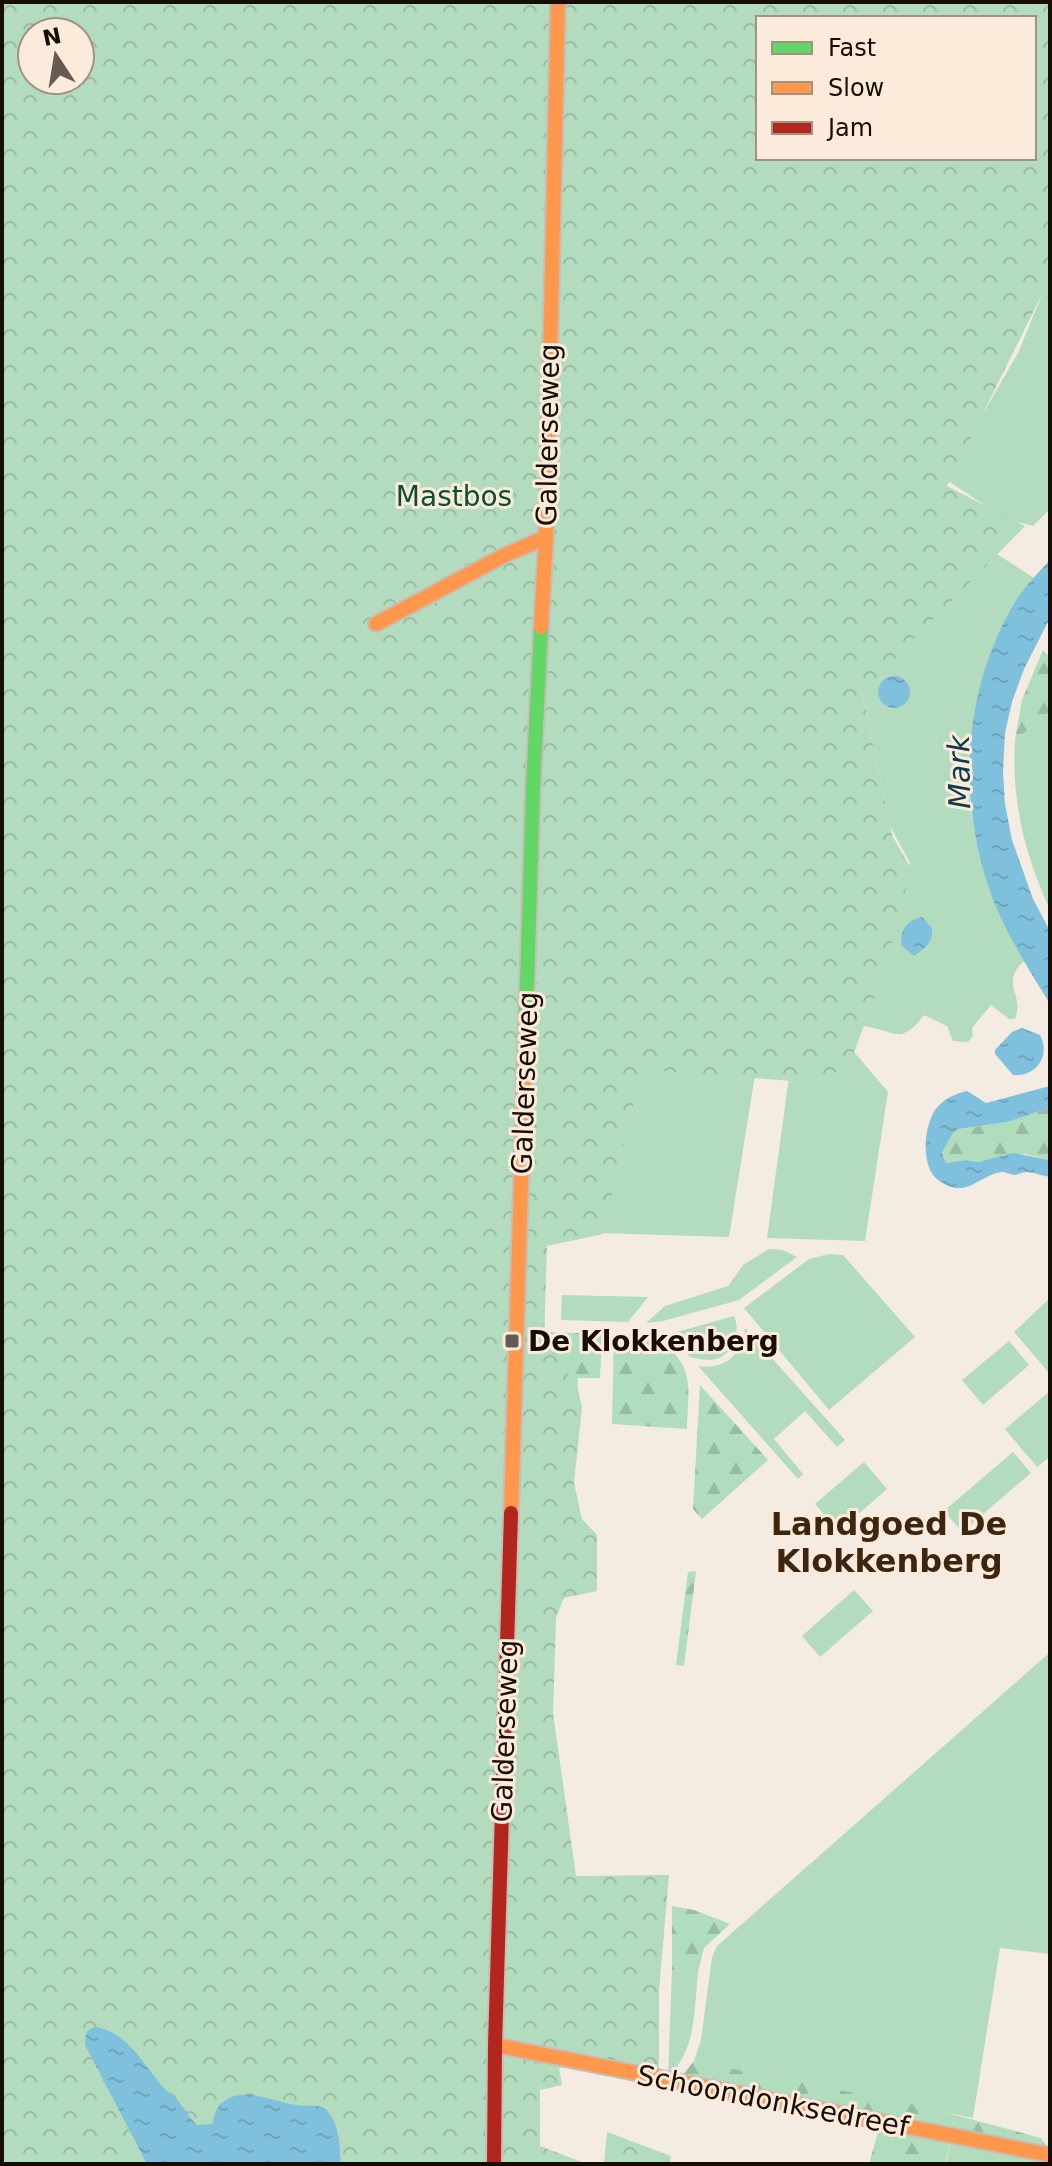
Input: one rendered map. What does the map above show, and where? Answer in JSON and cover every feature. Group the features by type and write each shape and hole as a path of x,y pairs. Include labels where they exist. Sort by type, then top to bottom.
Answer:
{"street":[{"name":"Galderseweg","path":"494,2164 533,787 546,537 558,2"},
{"path":"376,624 501,557 546,537"},
{"name":"Schoondonksedreef","path":"495,2045 667,2082 808,2106 1050,2155"}],"green space":[{"name":"Mastbos","path":"2,2 1050,2 1050,278 947,486 1025,526 862,692 892,835 911,869 885,968 848,1069 793,1081 662,1071 640,1076 603,1234 547,1246 544,1340 578,1389 582,1407 574,1483 582,1519 597,1535 597,1591 564,1598 556,1618 553,1713 576,1876 669,1875 659,1990 659,2075 570,2065 559,2068 562,2085 540,2090 540,2146 587,2164 2,2164"},
{"path":"1050,275 1050,509 1033,526 1006,519 945,479 1018,353"},
{"path":"997,554 1034,578 1007,619 989,665 977,705 969,781 979,852 1005,924 1024,961 1013,976 1017,1002 1015,1019 1009,1019 991,1005 972,1028 973,1036 968,1042 953,1041 947,1026 924,1015 903,1034 863,1026 861,1023 910,863 890,826 859,677"},
{"path":"1043,650 1050,658 1050,711 1015,740 1022,700"},
{"path":"1050,711 1050,910 1027,848 1018,806 1014,763 1015,740"},
{"path":"801,989 888,1092 865,1241 767,1238"},
{"path":"636,1057 755,1075 729,1237 599,1233"},
{"path":"1050,1108 1050,1160 1025,1154 979,1162 946,1163 942,1153 953,1133 959,1129 1007,1122"},
{"path":"769,1249 783,1250 797,1257 739,1300 646,1323 665,1306 728,1286 743,1265"},
{"path":"829,1254 843,1255 915,1337 829,1410 744,1308 809,1259"},
{"path":"562,1295 648,1297 628,1322 561,1320"},
{"path":"1050,1298 1050,1374 1014,1332"},
{"path":"734,1316 736,1337 729,1350 718,1359 690,1357 670,1334"},
{"path":"745,1328 845,1440 837,1447 805,1411 774,1439 803,1474 798,1479 698,1366 716,1366 730,1359 740,1346"},
{"path":"524,1331 602,1334 600,1378 578,1378 572,1500"},
{"path":"614,1334 657,1335 678,1357 687,1377 687,1429 612,1424"},
{"path":"1009,1341 1029,1365 983,1405 962,1380"},
{"path":"700,1385 768,1460 702,1519 693,1509"},
{"path":"1050,1391 1050,1457 1037,1467 1005,1429"},
{"path":"1013,1452 1031,1473 962,1532 944,1511"},
{"path":"864,1462 887,1489 839,1531 815,1504"},
{"path":"696,1571 684,1666 676,1665 688,1572"},
{"path":"854,1590 873,1611 820,1657 802,1636"},
{"path":"1048,1654 1050,1954 1000,1948 973,2118 694,2061 701,2040 712,1957 717,1946"},
{"path":"672,1906 694,1910 730,1924 704,1948 698,1972 672,1970"},
{"path":"672,1970 698,1972 689,2041 668,2077"},
{"path":"694,2061 929,2108 1041,2138 1047,2147 679,2079"},
{"path":"879,2128 951,2140 945,2164 869,2164"},
{"path":"607,2132 671,2156 670,2164 604,2164"},
{"path":"951,2140 1050,2158 1050,2164 946,2164"}],"water":[{"path":"1050,560 1050,618 1024,669 1012,702 1005,733 1003,771 1012,840 1033,899 1050,931 1050,1004 1009,935 990,891 979,855 970,781 976,707 985,670 1015,602"},
{"path":"894,676 905,681 910,692 905,703 894,708 883,703 878,692 883,681"},
{"path":"922,917 932,928 931,938 925,948 914,956 901,945 902,934 908,923"},
{"path":"1022,1028 1040,1035 1044,1050 1035,1069 1013,1075 995,1050 1012,1032"},
{"path":"1050,1086 1050,1108 1007,1122 959,1129 953,1133 942,1153 946,1163 979,1162 1013,1153 1050,1160 1050,1177 1029,1172 1014,1175 1002,1172 957,1188 948,1186 932,1174 926,1156 926,1136 931,1117 945,1100 967,1091 986,1103"},
{"path":"94,2027 125,2042 197,2125 212,2124 219,2106 236,2096 256,2096 323,2108 336,2128 340,2164 147,2164 85,2045 86,2032"}],"traffic: fast":[{"path":"525,1051 541,627"}],"traffic: slow":[{"path":"541,627 546,537 558,2"},
{"path":"376,624 501,557 546,537"},
{"path":"511,1513 525,1051"},
{"path":"495,2045 1050,2155"}],"traffic: jam":[{"path":"494,2164 511,1513"}],"place":[{"name":"De Klokkenberg","path":"512,1341"}],"district":[{"name":"Landgoed De Klokkenberg","path":"889,1542"}],"water label":[{"name":"Mark","path":"959,772"}]}
